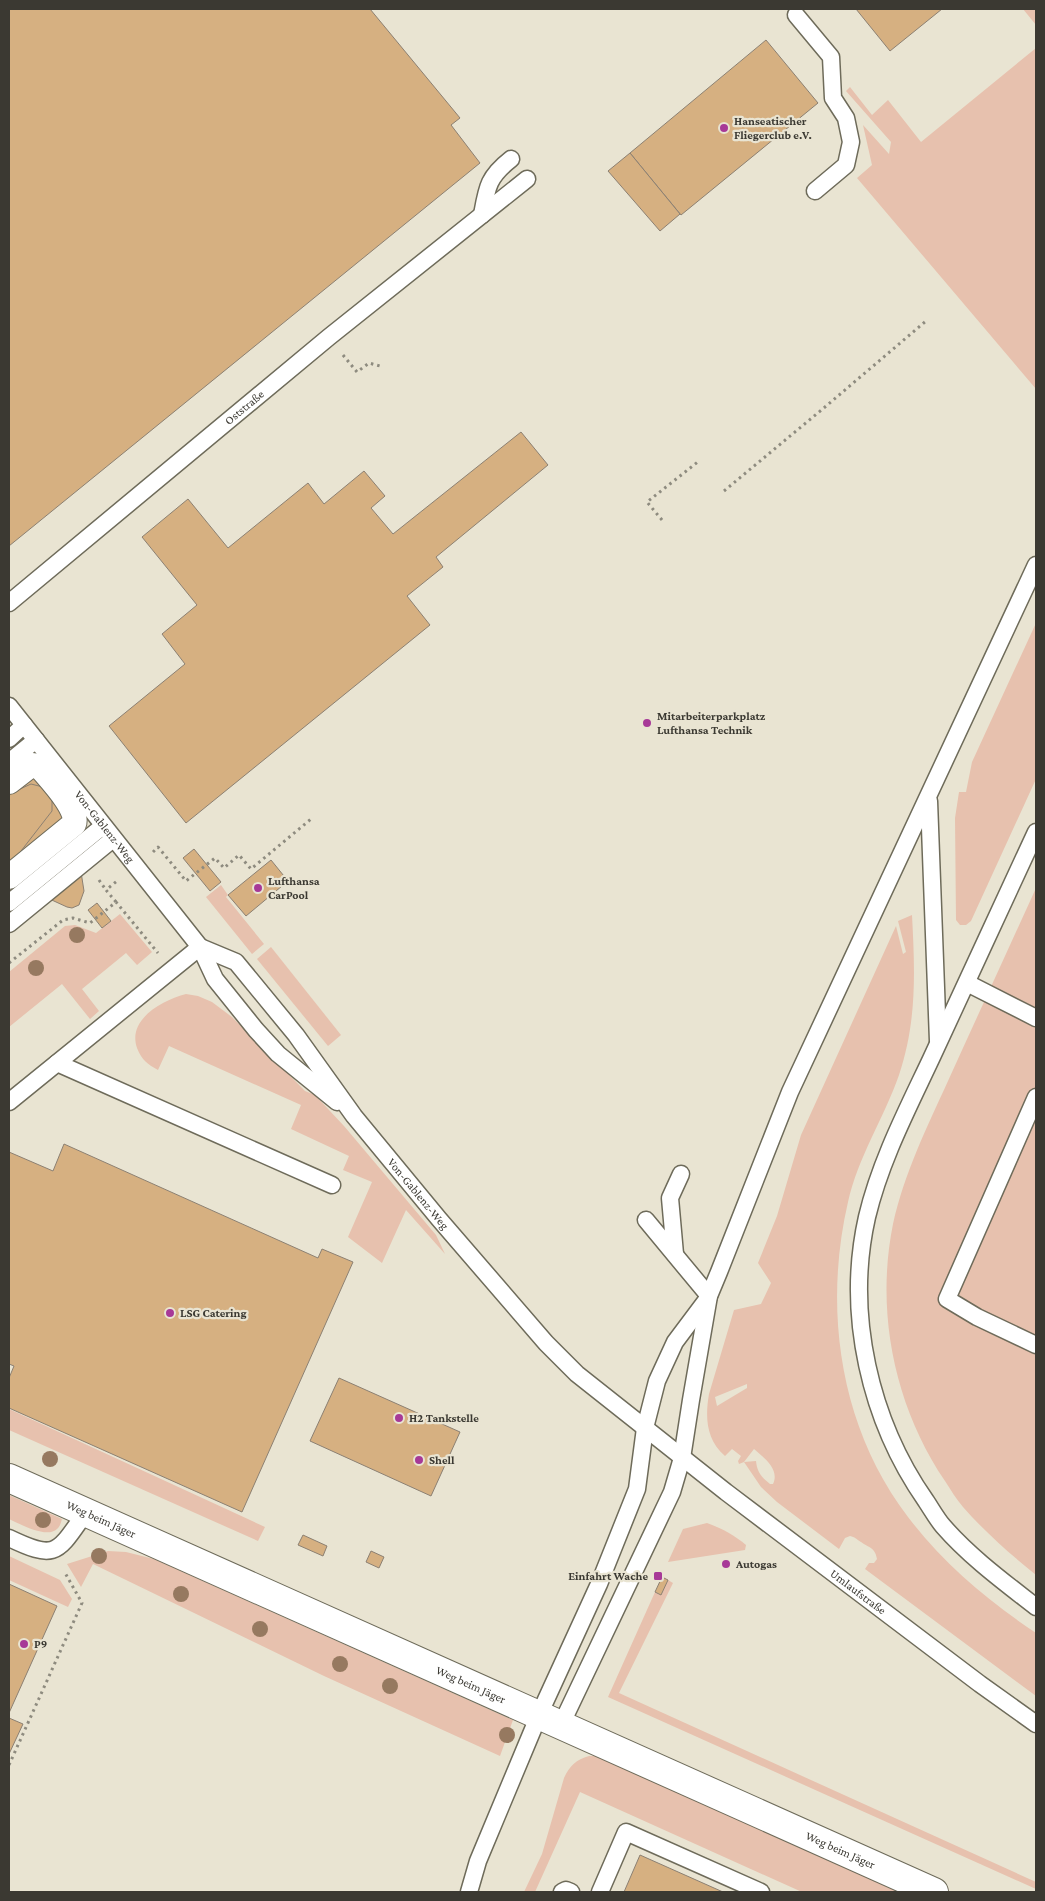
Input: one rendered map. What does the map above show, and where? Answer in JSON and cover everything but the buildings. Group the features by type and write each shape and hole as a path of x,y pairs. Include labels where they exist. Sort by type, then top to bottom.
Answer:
{"street":[{"path":"9,782 31,765 39,766 74,810 76,819 74,824 9,877"},
{"name":"Weg beim Jäger","path":"9,1478 934,1892"}],"lane":[{"path":"796,15 831,57 833,98 846,118 851,142 846,165 815,191"},
{"path":"482,215 487,187 496,170 510,159"},
{"name":"Oststraße","path":"9,603 329,337 527,179"},
{"path":"469,1892 478,1861 550,1720 672,1492 682,1458 689,1407 710,1296 790,1092 1036,565"},
{"name":"Von-Gablenz-Weg","path":"9,706 200,947 215,979 256,1030 278,1054 354,1116"},
{"path":"9,739 24,725"},
{"path":"9,762 36,740"},
{"path":"929,796 938,1044"},
{"path":"9,884 103,826"},
{"path":"9,903 103,826"},
{"path":"9,924 103,826"},
{"path":"1036,832 890,1148 867,1217 859,1268 860,1315 867,1366 888,1432 910,1479 943,1526 992,1572 1036,1607"},
{"path":"9,1102 200,947"},
{"name":"Von-Gablenz-Weg","path":"200,947 236,962 296,1035 354,1116 482,1271 546,1343 577,1374 645,1428"},
{"path":"967,983 1036,1018"},
{"path":"57,1063 332,1185"},
{"path":"1036,1097 947,1299 977,1317 1036,1345"},
{"path":"675,1254 670,1198 681,1174"},
{"path":"646,1220 710,1296"},
{"path":"550,1720 637,1489 645,1428 657,1381 675,1342 710,1296"},
{"name":"Umlaufstraße","path":"645,1428 980,1684 1036,1724"},
{"path":"9,1538 32,1549 45,1552 53,1550 64,1543 86,1512"},
{"path":"600,1892 626,1832 761,1892"},
{"path":"562,1892 566,1890 571,1892"}],"path":[{"path":"724,491 926,321"},
{"path":"329,337 357,372 368,363 380,366"},
{"path":"662,520 647,502 699,461"},
{"path":"158,847 186,881 216,858 224,868 239,855 251,869 311,820"},
{"path":"9,963 63,920 73,918 90,923 116,902 172,969"},
{"path":"9,1766 82,1603 53,1550"}],"shaded area":[{"path":"1023,9 1036,9 1036,25"},
{"path":"1036,48 1036,389 857,178 872,165 863,125 889,154 891,142 846,91 850,87 872,115 888,100 921,142"},
{"path":"1036,623 1036,779 971,921 966,925 960,925 956,920 955,818 959,792 966,792 972,762"},
{"path":"221,885 228,895 226,897 264,944 252,954 206,897"},
{"path":"1036,888 1036,1575 998,1542 963,1507 951,1491 928,1452 913,1422 902,1391 888,1325 886,1291 893,1224 903,1187 932,1116"},
{"path":"120,914 152,952 137,965 126,953 82,989 99,1011 90,1019 62,984 9,1027 9,972 65,926 75,925 96,933"},
{"path":"912,915 914,976 912,1016 905,1055 899,1075 858,1169 848,1202 837,1284 838,1326 843,1367 853,1407 866,1445 885,1482 908,1517 936,1550 967,1580 1036,1633 1036,1696 865,1569 869,1563 874,1563 877,1559 875,1552 871,1548 850,1536 845,1538 839,1549 777,1502 761,1487 744,1462 739,1464 738,1461 741,1456 732,1449 725,1456 719,1450 708,1428 709,1394 734,1310 761,1304 771,1283 758,1263 777,1216 801,1135 896,926 903,954 906,952 898,921","holes":["747,1384 747,1388 717,1406 715,1397","754,1449 773,1469 775,1479 773,1484 770,1484 760,1474 756,1461 744,1462"]},
{"path":"271,947 341,1035 328,1046 257,959"},
{"path":"186,994 198,996 212,1002 232,1017 305,1091 315,1095 344,1126 436,1235 445,1254 406,1210 382,1263 348,1237 372,1182 343,1170 349,1156 291,1129 301,1105 169,1046 158,1070 145,1061 137,1048 135,1038 137,1028 149,1012 167,1001"},
{"path":"9,1409 265,1527 258,1541 9,1430"},
{"path":"9,1495 62,1519 59,1527 53,1532 40,1532 9,1519"},
{"path":"707,1523 737,1538 746,1545 745,1550 668,1562 683,1529"},
{"path":"108,1551 126,1552 154,1559 513,1720 500,1756 324,1676 93,1564 81,1587 67,1564"},
{"path":"9,1556 60,1580 72,1599 68,1607 9,1580"},
{"path":"668,1580 673,1583 619,1693 1036,1882 1036,1889 608,1697 655,1592 661,1595"},
{"path":"589,1756 603,1756 906,1892 802,1892 580,1792 535,1892 524,1892 542,1854 564,1778 574,1764 580,1759"}],"place":[{"name":"Hanseatischer Fliegerclub e.V.","path":"724,128"},
{"name":"Mitarbeiterparkplatz Lufthansa Technik","path":"647,723"},
{"name":"Lufthansa CarPool","path":"258,888"},
{"name":"LSG Catering","path":"170,1313"},
{"name":"H2 Tankstelle","path":"399,1418"},
{"name":"Shell","path":"419,1460"},
{"name":"Autogas","path":"726,1564"},
{"name":"Einfahrt Wache","path":"658,1576"},
{"name":"P9","path":"24,1644"}]}
